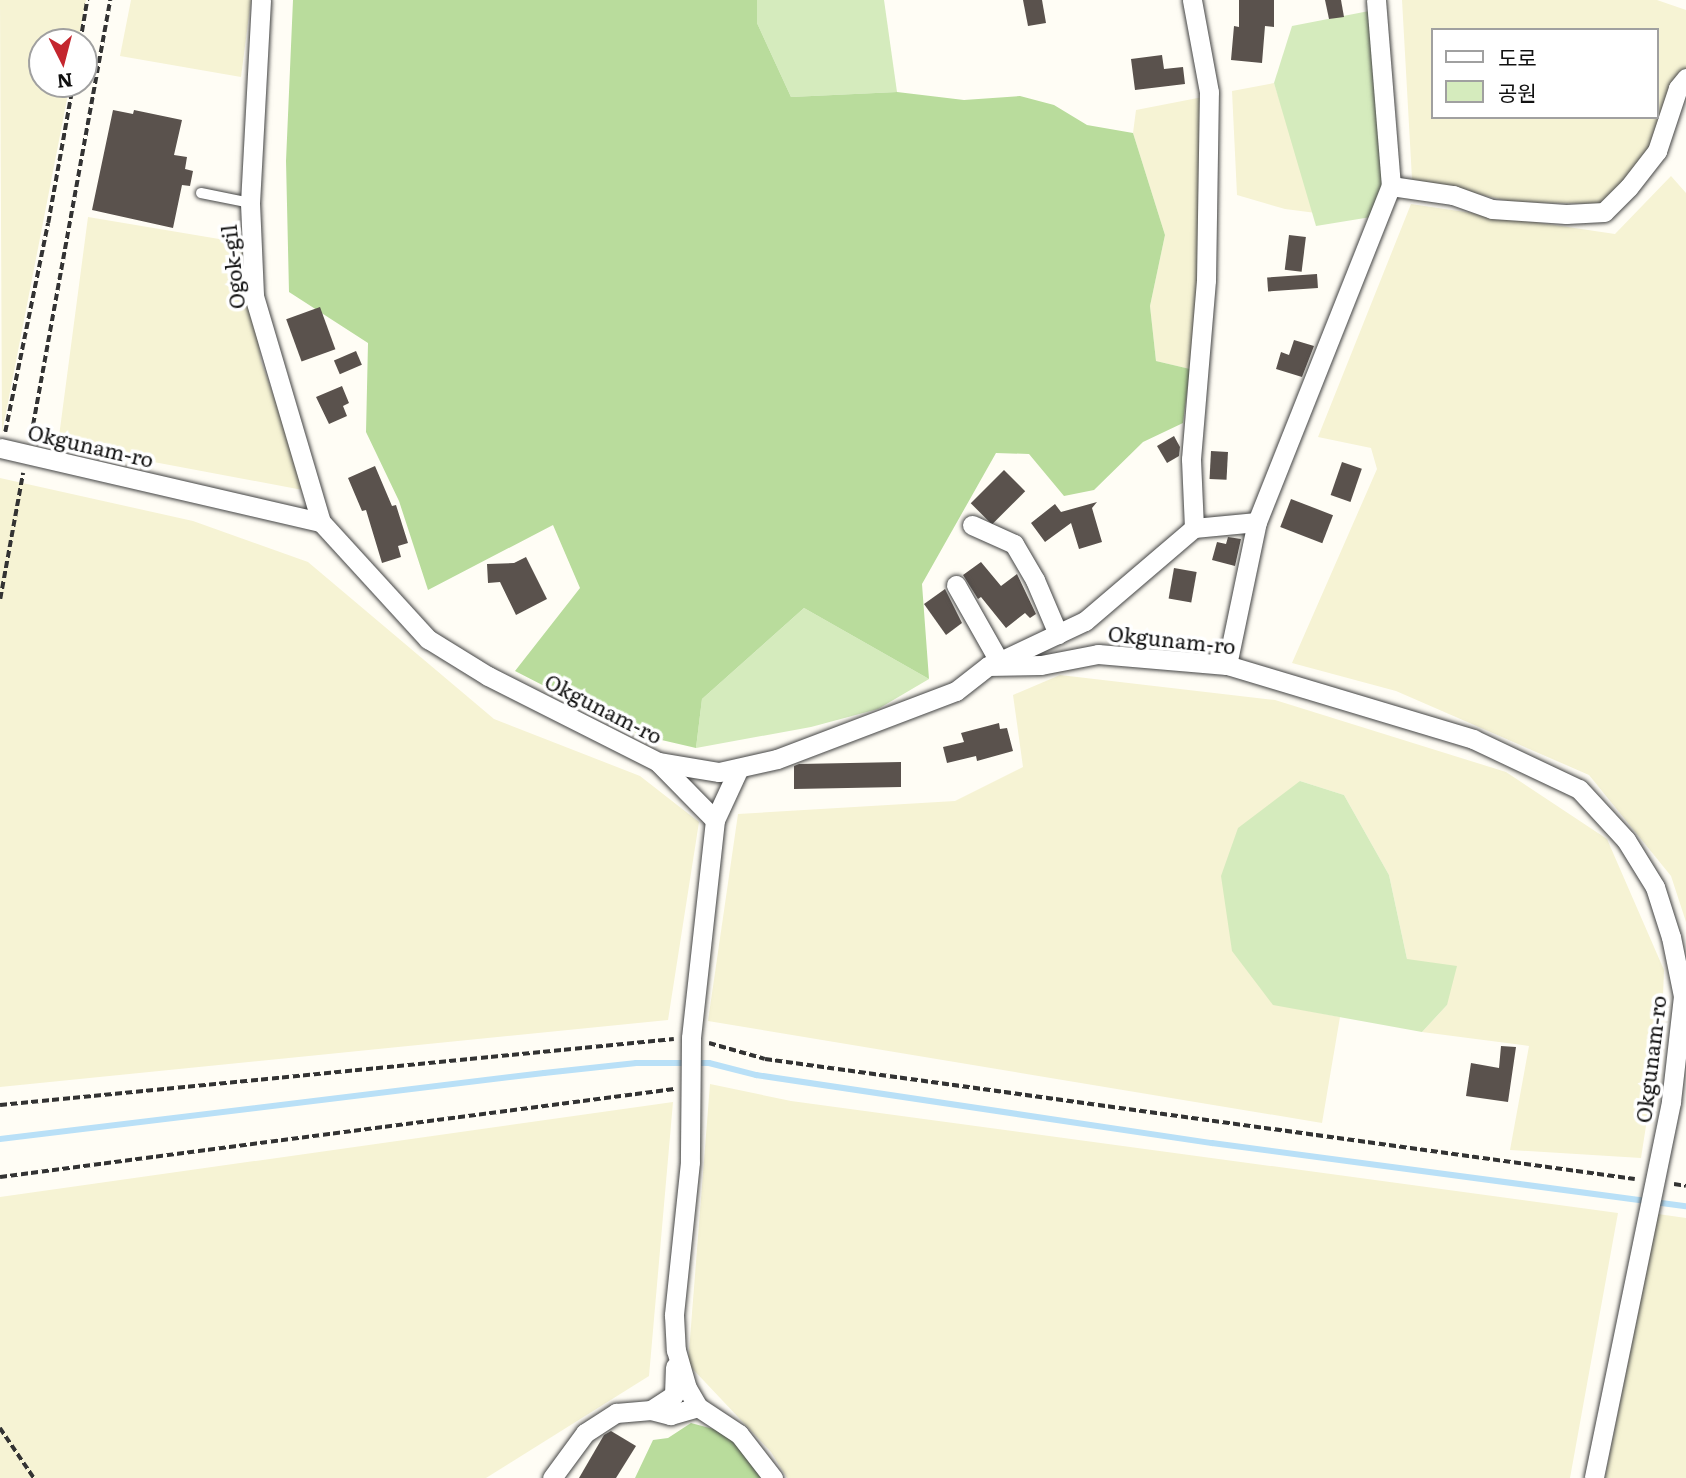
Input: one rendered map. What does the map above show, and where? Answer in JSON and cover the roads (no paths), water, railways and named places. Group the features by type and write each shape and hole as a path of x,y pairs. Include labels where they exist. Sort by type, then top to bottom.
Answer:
{"street":[{"name":"Ogok-gil","path":"261,0 250,203 254,296 321,522"},
{"path":"1192,0 1209,92 1206,280 1191,459 1194,528"},
{"path":"1227,664 1257,522 1391,186 1376,0"},
{"path":"1391,186 1453,195 1492,209 1566,214 1604,212 1629,187 1657,151 1678,88 1686,78"},
{"name":"Okgunam-ro","path":"1,448 321,522 428,639 488,676 658,762 719,772 777,759 956,691 993,664 1041,665 1098,654 1227,664 1473,739 1579,789 1626,840 1655,887 1671,937 1683,996 1671,1102 1594,1478"},
{"path":"956,585 993,664 1085,621 1194,528 1257,522"},
{"path":"972,525 1014,544 1035,580 1058,634"},
{"path":"658,762 715,820"},
{"path":"651,1410 674,1395 674,1315 690,1162 692,1044 715,820 739,768"},
{"path":"676,1350 687,1388 698,1407 739,1434 773,1478"},
{"path":"552,1478 584,1433 616,1413 651,1410 670,1415 698,1407"}],"lane":[{"path":"201,193 250,203"}],"waterway":[{"path":"0,1139 636,1063 709,1063 756,1075 1212,1143 1686,1206"}]}
